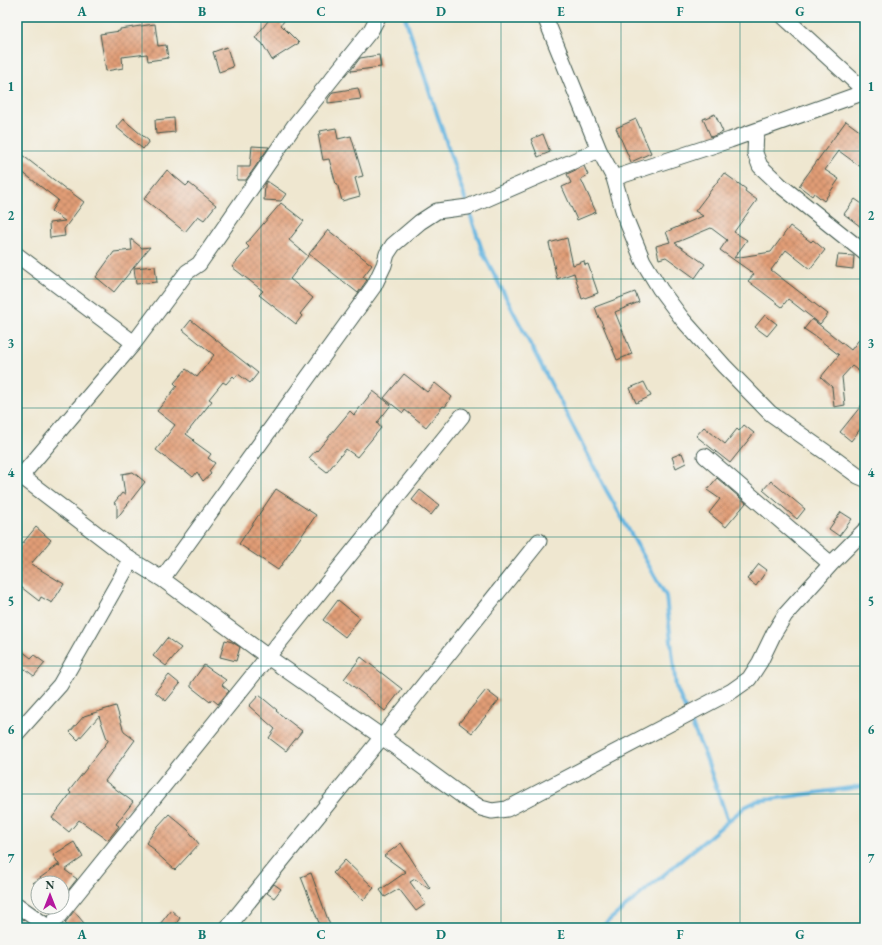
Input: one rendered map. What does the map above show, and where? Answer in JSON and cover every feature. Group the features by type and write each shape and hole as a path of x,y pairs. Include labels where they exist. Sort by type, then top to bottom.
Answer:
{"street":[{"path":"378,17 371,30 294,126 198,264 187,272 134,343 18,477 131,560 162,579 465,798 481,808 492,811 507,809 732,691 749,679 760,662 774,633 785,615 831,564 865,530"},
{"path":"545,17 599,150 614,178 624,217 643,261 660,290 683,320 724,366 770,413 858,476 865,479"},
{"path":"614,178 756,131 865,92 784,17"},
{"path":"756,131 755,153 760,166 780,185 865,253"},
{"path":"162,579 374,286 384,265 387,254 393,245 420,222 437,211 468,207 599,150"},
{"path":"17,255 134,343"},
{"path":"17,905 46,927 268,657 462,416"},
{"path":"705,456 831,564"},
{"path":"227,928 539,541"},
{"path":"17,733 60,685 131,560"}],"building":[{"path":"271,17 287,17 281,25 299,43 272,60 262,43 255,38"},
{"path":"155,24 158,46 166,45 168,58 148,61 147,54 122,57 123,68 106,71 100,34 120,31 120,29"},
{"path":"227,47 233,67 219,72 213,52"},
{"path":"379,55 381,67 351,71 360,58"},
{"path":"358,88 361,99 328,103 328,99 333,92"},
{"path":"715,114 723,132 711,137 703,119"},
{"path":"174,118 175,132 156,134 155,120"},
{"path":"123,119 149,141 143,149 116,127"},
{"path":"636,119 651,153 631,162 616,128"},
{"path":"846,121 865,135 865,170 839,151 825,170 839,179 824,201 814,193 812,196 799,186"},
{"path":"336,128 338,139 351,136 363,176 355,178 360,196 342,201 329,159 323,160 318,134 321,134 320,131"},
{"path":"543,134 550,152 538,157 531,139"},
{"path":"252,146 269,147 246,180 237,180 237,167 250,167"},
{"path":"17,151 84,202 64,229 65,236 50,238 49,223 65,221 51,211 58,200 17,168"},
{"path":"584,166 588,175 581,179 596,212 577,220 562,187 571,183 567,174"},
{"path":"167,170 186,186 189,183 216,205 204,220 198,216 185,232 144,199"},
{"path":"724,173 746,189 745,191 757,200 734,232 747,240 734,258 771,252 790,226 811,242 813,240 825,250 810,269 786,250 771,270 828,314 820,324 788,299 782,307 748,281 754,274 720,250 727,240 711,228 675,243 705,264 695,278 666,257 659,259 656,246 670,242 666,232 703,216 695,211"},
{"path":"267,181 286,194 281,201 264,200 265,184"},
{"path":"855,199 865,206 865,230 844,214"},
{"path":"281,203 304,221 289,240 308,256 290,279 313,298 300,314 302,316 296,324 259,295 263,291 232,267 249,247 246,244"},
{"path":"328,230 372,265 363,277 367,280 358,293 309,254"},
{"path":"567,238 573,265 584,261 585,265 588,264 598,293 582,299 574,273 557,279 549,243"},
{"path":"131,239 142,248 150,247 114,292 96,277 114,252 132,250"},
{"path":"838,255 854,256 853,269 836,267"},
{"path":"155,266 157,282 136,284 134,268"},
{"path":"635,292 639,302 615,312 632,354 617,360 595,307"},
{"path":"765,315 777,324 767,336 755,327"},
{"path":"812,319 851,350 865,332 865,376 852,366 842,377 845,405 834,407 832,387 821,377 839,355 804,329"},
{"path":"191,320 258,373 250,383 238,374 235,378 233,376 226,384 223,382 209,399 212,401 186,434 211,454 208,458 215,463 209,471 211,474 203,481 197,472 193,477 156,450 175,425 157,411 177,386 174,383 186,369 197,377 214,355 183,330"},
{"path":"404,374 427,392 435,383 452,397 445,407 443,406 426,427 405,410 403,413 384,398"},
{"path":"644,382 651,396 636,403 630,388"},
{"path":"373,391 391,405 377,423 381,428 357,457 346,449 327,472 309,458 316,450 317,451 350,411 354,415"},
{"path":"865,401 865,423 851,441 840,432"},
{"path":"744,425 754,433 730,463 696,436 704,427 725,444 737,429 739,431"},
{"path":"682,453 686,463 676,468 672,457"},
{"path":"133,472 145,482 117,518 117,505 114,503 122,493 125,495 122,474"},
{"path":"717,478 746,503 726,527 709,513 720,499 707,490"},
{"path":"771,481 805,509 797,519 763,490"},
{"path":"276,489 316,515 278,570 239,544"},
{"path":"420,490 439,505 431,515 412,500"},
{"path":"841,512 852,519 839,536 829,529"},
{"path":"36,527 51,540 31,564 64,584 52,603 41,597 39,601 17,584 17,550"},
{"path":"759,564 767,570 756,586 747,579"},
{"path":"338,600 360,618 345,637 323,620"},
{"path":"167,638 181,648 166,666 153,656"},
{"path":"225,640 240,647 236,661 220,657"},
{"path":"17,647 31,658 34,655 45,663 34,676 17,663"},
{"path":"361,657 402,689 385,711 344,679"},
{"path":"204,665 226,680 222,685 229,691 218,704 212,699 210,702 191,687 191,683"},
{"path":"169,675 180,684 166,701 155,692"},
{"path":"486,690 499,700 472,733 459,723"},
{"path":"259,695 277,710 276,711 302,731 286,751 269,738 275,729 249,706"},
{"path":"116,706 124,732 135,740 105,781 133,802 116,824 119,826 108,840 79,820 69,832 52,818 71,793 69,791 108,741 99,716 78,740 70,732 84,716"},
{"path":"169,814 188,830 199,844 175,870 146,843"},
{"path":"74,842 83,857 65,870 77,879 70,888 70,875 44,875 58,865 60,866 53,855"},
{"path":"401,843 430,888 429,889 415,879 410,882 426,904 416,911 399,889 385,897 380,890 406,872 384,856"},
{"path":"345,860 374,888 363,900 333,873"},
{"path":"311,873 331,928 321,928 301,877"},
{"path":"274,884 281,889 274,898 267,893"},
{"path":"171,910 180,918 173,928 157,928"},
{"path":"74,911 88,928 70,928 65,923"}],"waterway":[{"path":"405,17 483,253 605,488 666,596 676,687 705,755 728,821"},
{"path":"600,928 745,807 757,801 865,786"}]}
